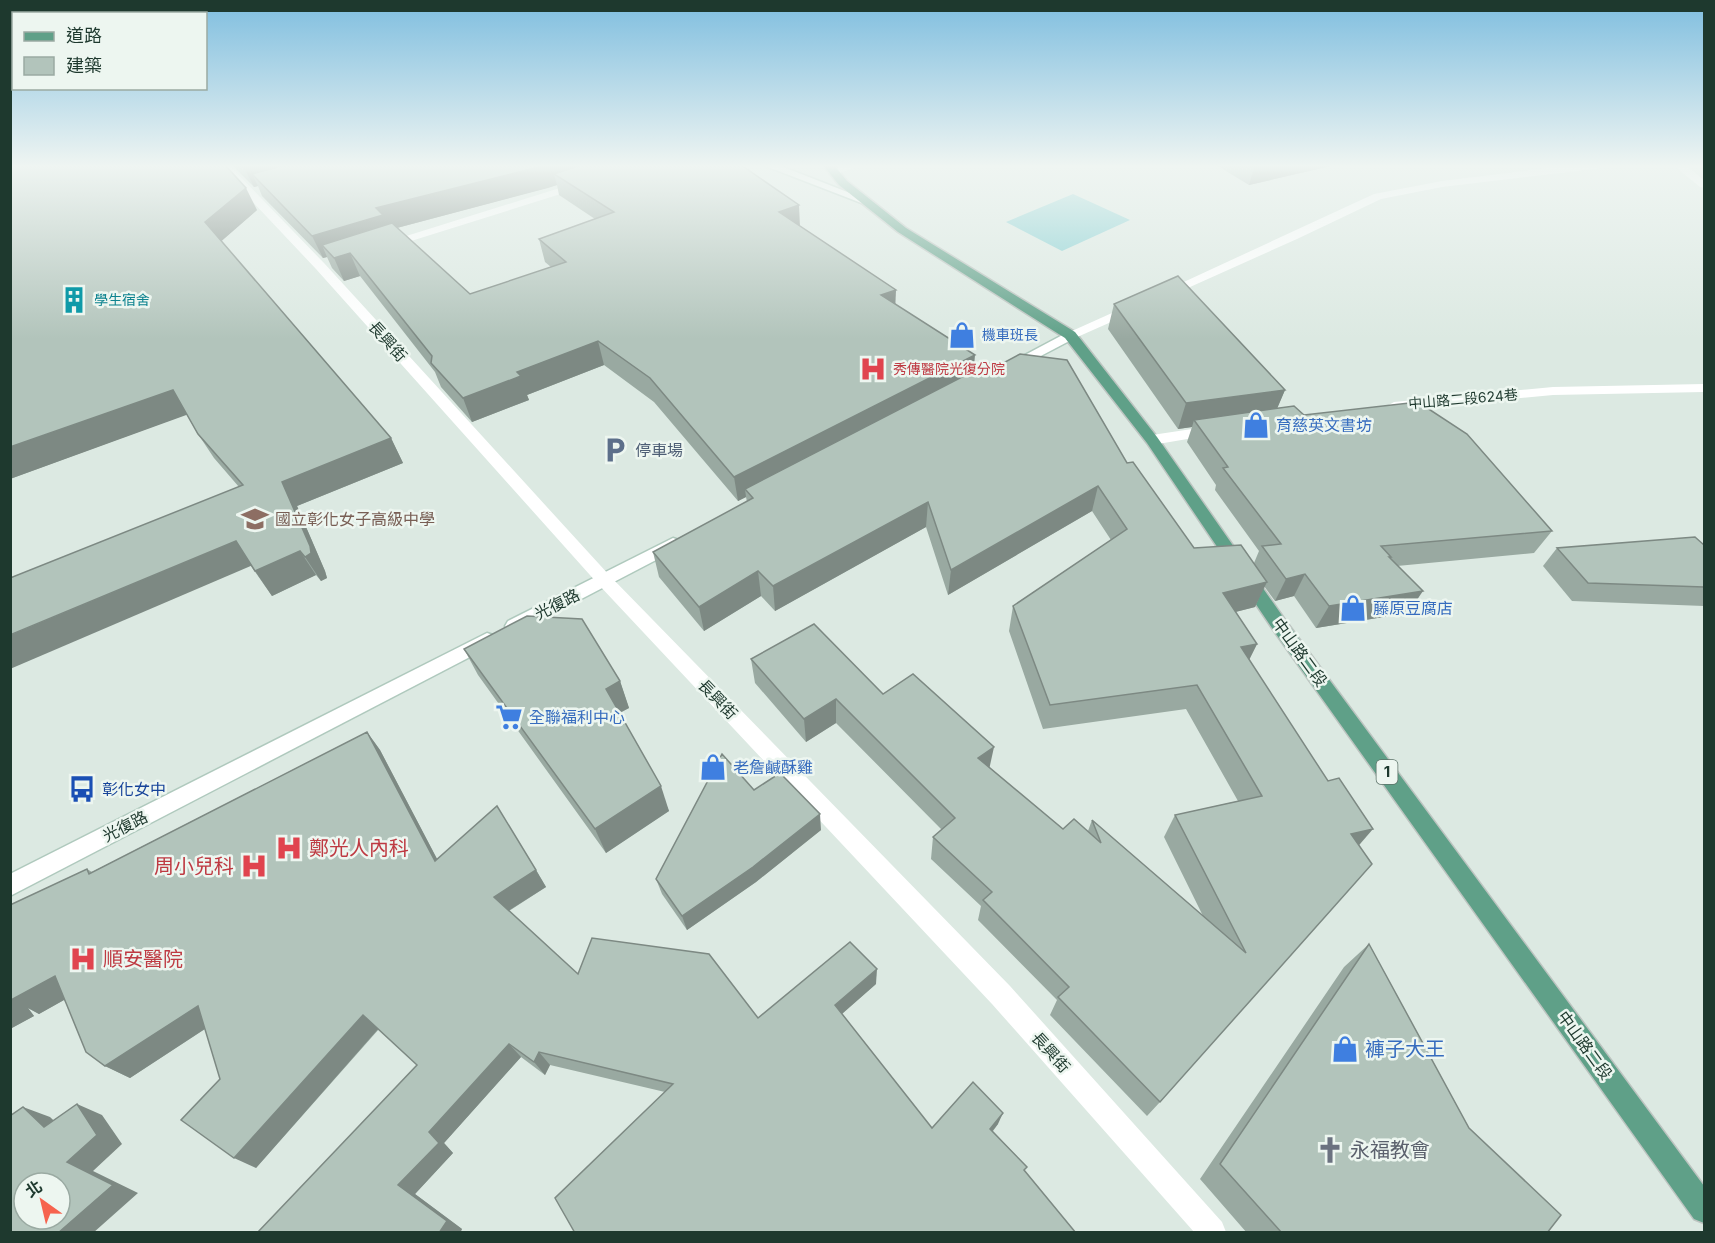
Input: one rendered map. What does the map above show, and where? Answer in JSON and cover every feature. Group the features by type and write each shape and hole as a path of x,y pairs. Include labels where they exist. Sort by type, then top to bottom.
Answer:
{"main road":[{"name":"中山路二段","path":"894,223 1070,335 1152,440 1282,629 1704,1209"}],"street":[{"name":"長興街","path":"286,223 326,264 604,580 1001,995 1212,1233"},
{"path":"375,249 457,223"},
{"path":"996,374 1070,335 1322,223"},
{"name":"中山路二段624巷","path":"1385,407 1431,400 1553,391 1704,388"},
{"path":"1152,440 1221,430"},
{"name":"光復路","path":"10,886 689,535"}],"water":[{"path":"1008,223 1123,223 1062,251"}],"building":[{"path":"10,223 206,223 391,438 282,482 310,546 311,553 305,557 300,551 255,571 236,541 10,635 10,578 243,485 198,434 173,390 10,447"},
{"path":"299,223 356,223 312,236"},
{"path":"392,223 470,294 566,262 539,239 583,223 796,223 896,290 881,295 975,355 734,477 650,378 598,341 517,372 521,376 463,398 431,363 432,356 350,253 334,258 322,245"},
{"path":"1178,276 1285,390 1186,403 1114,304"},
{"path":"1020,354 1067,360 1127,463 1133,462 1194,548 1241,545 1267,582 1223,593 1257,644 1241,647 1328,781 1339,778 1373,829 1351,834 1372,864 1160,1102 1058,997 1069,987 983,900 992,892 933,837 955,818 836,699 804,719 751,659 814,624 883,694 913,674 994,747 978,758 1063,829 1074,819 1101,843 1092,820 1246,953 1175,815 1262,796 1197,685 1050,705 1013,606 1127,529 1098,486 951,570 928,502 773,586 758,571 699,607 653,552 753,498 745,489 989,363 996,367"},
{"path":"1418,402 1467,434 1552,531 1381,546 1423,591 1329,606 1305,574 1286,579 1262,546 1281,544 1223,468 1228,467 1194,420 1294,406 1304,415"},
{"path":"1695,537 1704,545 1704,587 1588,583 1557,548"},
{"path":"527,616 582,619 620,681 606,689 661,786 595,829 464,649"},
{"path":"367,732 435,861 497,806 536,870 494,897 578,974 592,938 709,954 758,1018 850,942 877,969 835,1005 932,1128 973,1082 1003,1113 990,1129 1027,1167 1024,1170 1076,1233 575,1233 555,1198 673,1084 539,1052 534,1062 509,1044 429,1132 439,1143 398,1185 447,1221 439,1233 257,1233 417,1065 363,1015 234,1158 181,1120 220,1079 198,1006 105,1066 86,1052 55,976 10,999 10,905 87,869 89,874"},
{"path":"722,754 754,790 780,773 820,814 753,867 682,916 656,879"},
{"path":"1369,944 1469,1128 1561,1215 1547,1233 1282,1233 1220,1164"},
{"path":"77,1104 97,1135 67,1162 113,1185 72,1221 72,1171 12,1171 12,1231 60,1231 58,1233 10,1233 10,1116 23,1107 44,1127"}],"place":[{"name":"學生宿舍","path":"74,300"},
{"name":"機車班長","path":"962,335"},
{"name":"秀傳醫院光復分院","path":"873,369"},
{"name":"育慈英文書坊","path":"1256,425"},
{"name":"停車場","path":"615,450"},
{"name":"國立彰化女子高級中學","path":"255,519"},
{"name":"藤原豆腐店","path":"1353,608"},
{"name":"全聯福利中心","path":"509,717"},
{"name":"老詹鹹酥雞","path":"713,767"},
{"name":"彰化女中","path":"82,789"},
{"name":"鄭光人內科","path":"289,848"},
{"name":"周小兒科","path":"254,866"},
{"name":"順安醫院","path":"83,959"},
{"name":"褲子大王","path":"1345,1049"},
{"name":"永福教會","path":"1330,1150"}]}
